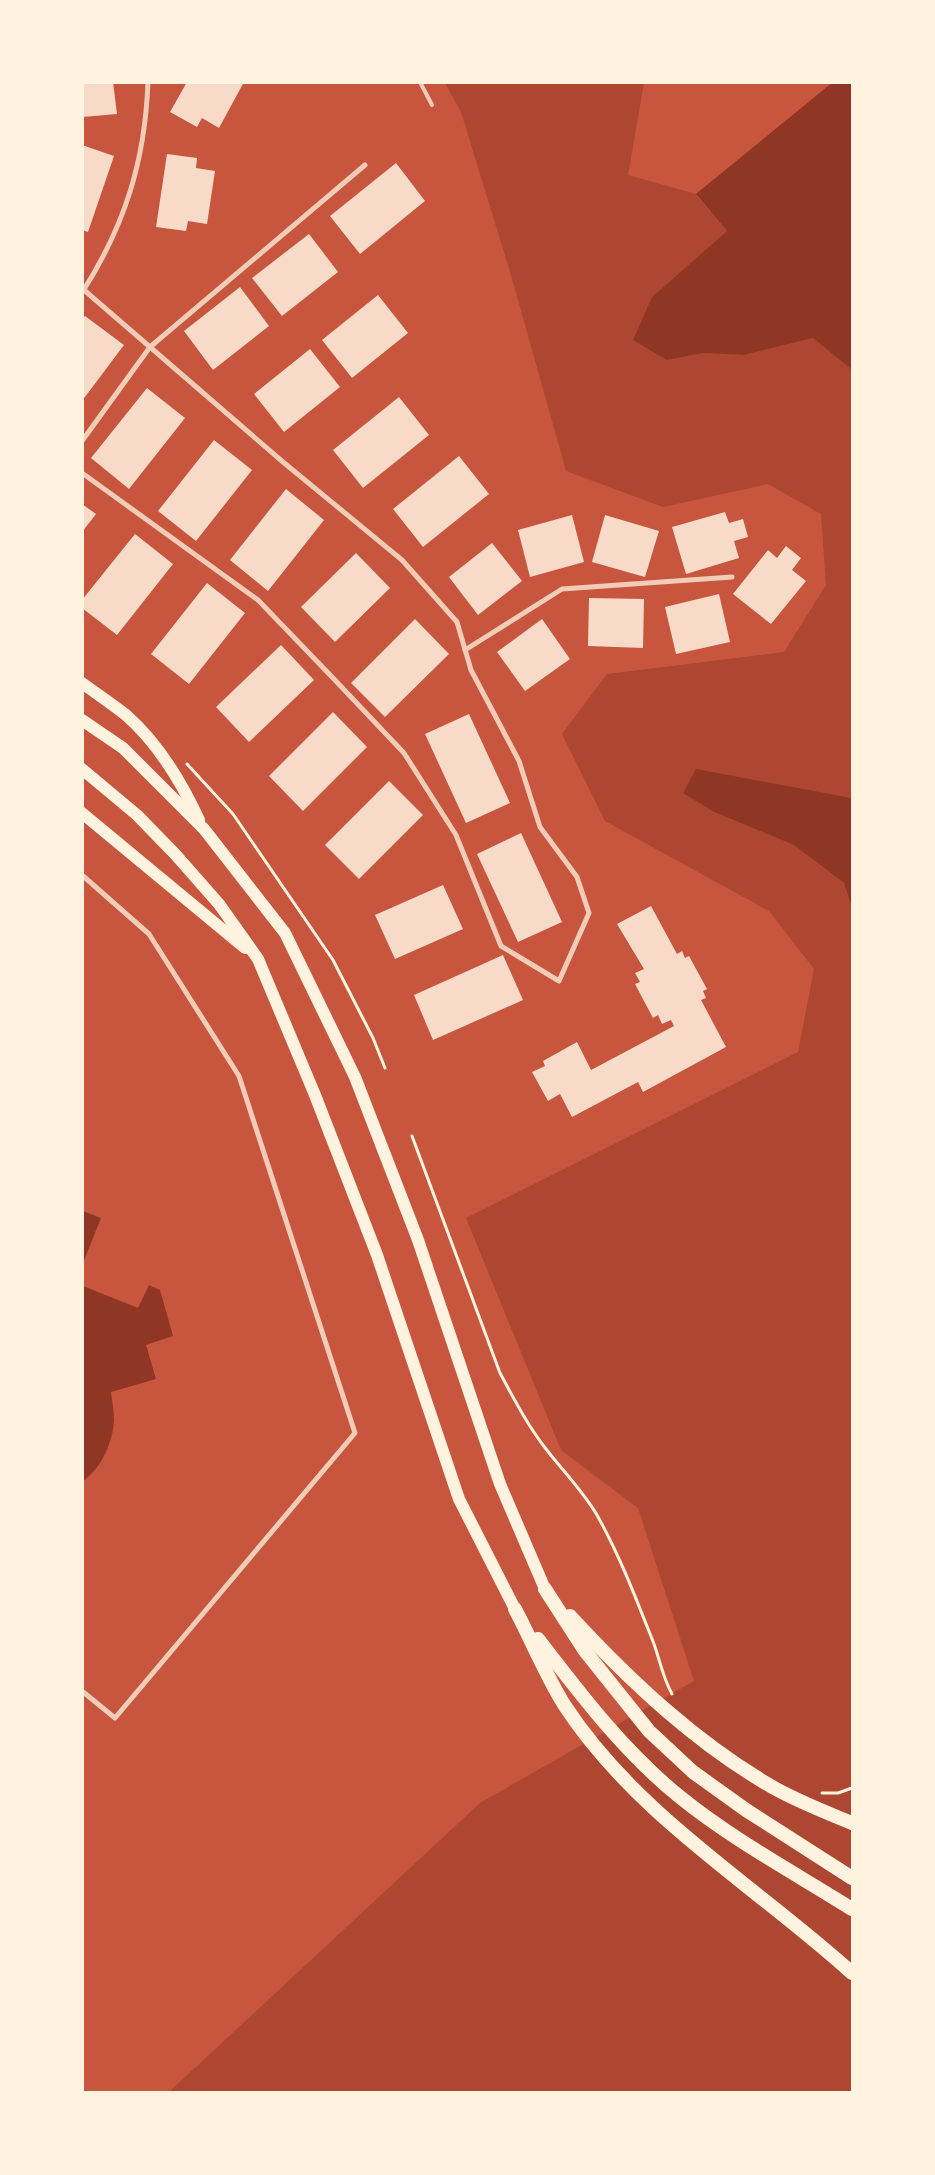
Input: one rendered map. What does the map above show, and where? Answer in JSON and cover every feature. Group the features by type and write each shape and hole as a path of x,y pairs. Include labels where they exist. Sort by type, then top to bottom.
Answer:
{"highway":[{"path":"545,1590 619,1667 646,1692 732,1762 777,1789 852,1823"},
{"path":"545,1590 585,1651 616,1692 661,1742 693,1772 852,1878"},
{"path":"515,1609 597,1714 638,1758 680,1797 730,1832 852,1909"},
{"path":"515,1609 565,1706 604,1756 649,1804 848,1969"}],"main road":[{"path":"82,683 126,715 148,737 183,785 204,828"},
{"path":"82,720 123,748 204,828 285,933 355,1077 418,1240 500,1484 545,1590"},
{"path":"82,769 137,815 175,854 219,904 258,959 315,1095 377,1255 459,1499 515,1609"},
{"path":"82,813 258,959"}],"street":[{"path":"82,473 258,600 340,685 404,754 456,835 501,946 559,981 589,912 577,877 540,827 519,762 471,670 457,622 402,560 344,510 283,462 83,291 107,250 126,208 139,164 147,118 148,82"},
{"path":"82,441 150,347 365,165"},
{"path":"465,650 562,589 732,578"},
{"path":"82,875 149,934 239,1076 355,1432 115,1718 82,1691"}],"lane":[{"path":"420,82 432,105"}],"path":[{"path":"181,757 233,814 333,960 373,1038 384,1068"},
{"path":"412,1136 500,1374 520,1410 545,1448 574,1481 597,1515 630,1581 658,1655 665,1681 676,1701"},
{"path":"813,1790 822,1793 838,1793 852,1788"}],"shaded area":[{"path":"833,82 852,83 852,370 813,338 744,355 703,353 667,360 633,340 652,297 727,231 696,194"},
{"path":"445,83 644,83 628,175 696,194 833,83 696,195 727,231 652,297 667,360 703,353 744,355 813,338 852,370 852,796 851,798 714,812 794,845 844,883 852,908 852,2092 169,2092 480,1803 694,1681 638,1508 561,1450 466,1218 798,1052 814,969 769,911 605,821 562,734 607,674 784,652 826,585 821,514 768,484 663,507 566,471 511,275 461,112"},
{"path":"696,769 851,798 852,796 852,908 844,883 794,845 714,812 683,793"},
{"path":"82,1211 101,1218 83,1263"},
{"path":"149,1285 160,1290 173,1336 146,1345 156,1379 111,1392 114,1420 111,1437 105,1454 95,1470 83,1481 83,1286 138,1308"}],"building":[{"path":"82,82 113,82 117,114 82,117"},
{"path":"187,82 244,82 219,128 202,118 197,127 170,112"},
{"path":"82,145 114,156 88,232 82,230"},
{"path":"167,154 197,158 196,168 215,171 207,224 188,221 186,231 156,227"},
{"path":"396,163 425,201 360,254 330,216"},
{"path":"309,234 338,272 282,316 252,278"},
{"path":"240,287 269,326 213,370 184,331"},
{"path":"378,295 408,333 352,378 322,340"},
{"path":"85,316 124,345 82,401 82,319"},
{"path":"310,349 340,387 284,432 254,394"},
{"path":"147,388 185,418 129,489 91,458"},
{"path":"399,397 429,435 363,488 333,450"},
{"path":"214,440 252,470 196,541 158,511"},
{"path":"459,456 489,494 423,547 393,509"},
{"path":"286,489 324,520 268,591 230,560"},
{"path":"82,504 96,514 82,532"},
{"path":"725,512 729,523 743,519 748,537 734,541 739,558 686,574 672,527"},
{"path":"572,515 584,562 530,577 518,530"},
{"path":"605,515 659,531 645,577 592,562"},
{"path":"135,534 173,564 117,635 82,608 82,600"},
{"path":"492,543 522,581 478,615 449,577"},
{"path":"786,546 801,558 792,570 806,581 771,624 733,594 768,550 777,558"},
{"path":"356,553 390,588 335,642 301,607"},
{"path":"207,583 245,613 189,684 151,654"},
{"path":"719,594 730,642 676,654 665,607"},
{"path":"589,598 644,599 643,648 588,646"},
{"path":"415,619 449,654 385,717 351,683"},
{"path":"542,619 570,659 525,691 497,652"},
{"path":"281,645 314,680 249,742 216,707"},
{"path":"333,712 367,747 303,811 269,776"},
{"path":"469,714 510,803 466,823 425,734"},
{"path":"389,781 423,815 359,879 325,845"},
{"path":"521,833 562,922 518,942 477,854"},
{"path":"443,885 463,929 395,959 375,915"},
{"path":"651,906 677,954 682,951 685,958 689,956 707,989 703,991 706,998 701,1000 726,1047 643,1092 638,1082 572,1117 560,1094 548,1101 532,1072 545,1066 543,1061 577,1042 591,1070 674,1026 671,1020 662,1024 658,1015 653,1018 635,984 640,982 635,973 644,969 617,924"},
{"path":"503,955 523,1000 433,1040 414,995"}]}
